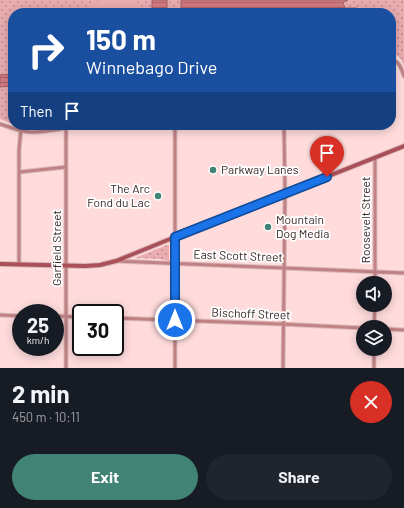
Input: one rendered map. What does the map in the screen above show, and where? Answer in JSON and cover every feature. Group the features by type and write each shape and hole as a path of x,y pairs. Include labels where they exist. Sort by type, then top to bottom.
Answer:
{"main road":[{"path":"116,261 404,146"},
{"name":"East Scott Street","path":"0,264 66,266 100,265 116,261"}],"street":[{"path":"396,61 404,76"},
{"path":"19,264 20,130"},
{"path":"23,130 29,132 39,132 50,130"},
{"name":"Garfield Street","path":"66,130 66,368"},
{"path":"175,130 175,368"},
{"path":"283,368 285,193 284,130"},
{"name":"Roosevelt Street","path":"375,158 375,276"},
{"path":"20,172 66,167"},
{"name":"East Scott Street","path":"116,261 404,273"},
{"path":"0,315 12,316"},
{"path":"66,316 72,316"},
{"name":"Bischoff Street","path":"124,318 356,328"},
{"path":"392,329 404,330"},
{"path":"374,356 374,368"}],"shaded area":[{"path":"0,0 152,0 152,8 8,8 8,74 0,75"},
{"path":"103,0 137,0 138,8 88,8 89,5"},
{"path":"152,0 167,0 167,8 152,8"},
{"path":"167,0 181,0 181,8 167,8"},
{"path":"181,0 348,0 343,3 345,8 181,8"},
{"path":"404,0 404,66 396,54 396,8 345,8 343,3 345,1"},
{"path":"56,5 59,5 61,8 53,8"},
{"path":"8,74 8,86 0,87 0,75"},
{"path":"8,86 8,122 0,119 0,87"},
{"path":"169,245 169,261 160,259 135,258"}],"place":[{"name":"Parkway Lanes","path":"213,170"},
{"name":"The Arc Fond du Lac","path":"158,196"},
{"name":"Mountain Dog Media","path":"268,227"}],"route":[{"path":"175,320 175,237 327,177"}]}
